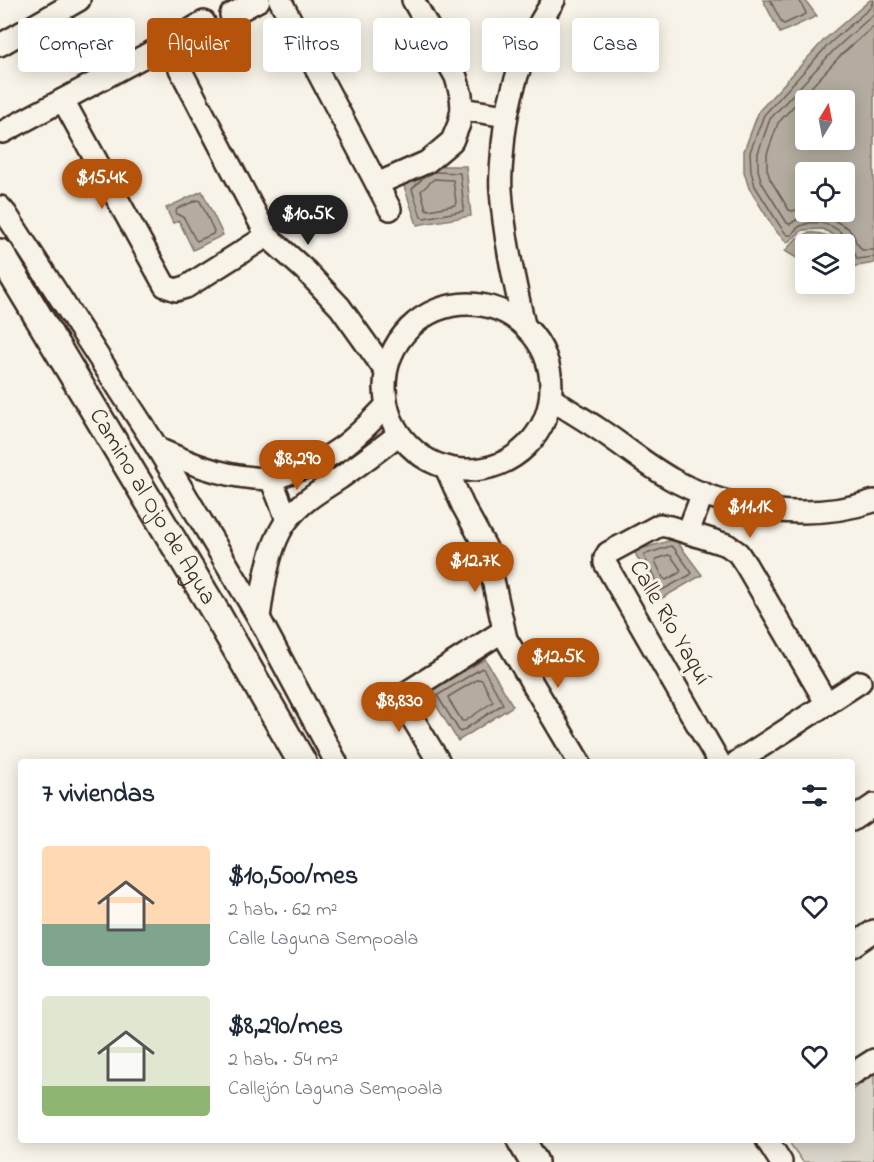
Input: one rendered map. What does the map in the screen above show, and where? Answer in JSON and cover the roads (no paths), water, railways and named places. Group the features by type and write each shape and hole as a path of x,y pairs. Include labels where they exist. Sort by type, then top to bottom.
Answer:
{"street":[{"path":"0,45 79,0"},
{"path":"231,15 259,0"},
{"path":"280,0 390,208"},
{"path":"377,184 426,162 438,154 452,141 462,109 456,77 413,0"},
{"path":"524,325 507,249 500,188 506,116 516,77 529,41 554,0"},
{"path":"3,132 147,55"},
{"path":"182,72 267,236 306,271 340,307 385,370"},
{"path":"63,100 165,286 176,290 186,287 267,236"},
{"path":"462,109 506,116"},
{"path":"0,207 158,449 260,618 334,759"},
{"name":"Camino al Ojo de Agua","path":"0,253 301,759"},
{"path":"454,304 479,304 503,311 524,325 541,346 550,372 551,398 542,425 526,448 502,463 474,470 446,468 419,455 399,434 386,406 384,388 385,370 394,346 409,326 430,312 454,304"},
{"path":"551,398 646,464 674,481 703,494 753,507 795,512 822,512 874,501"},
{"path":"158,449 218,473 270,479 306,468 332,454 360,434 386,406"},
{"path":"260,618 267,568 287,519 308,500 369,458 399,434"},
{"path":"446,468 486,548 504,631 510,648 577,759"},
{"path":"270,479 287,519"},
{"path":"688,532 703,494"},
{"name":"Calle Río Yaquí","path":"717,759 605,560 608,553 660,525 727,545 738,553 827,704"},
{"path":"437,759 405,706 405,696 409,691 504,631"},
{"path":"742,759 860,682"},
{"path":"855,818 874,806"},
{"path":"855,944 874,931"},
{"path":"855,1072 874,1060"},
{"path":"523,1143 534,1162"},
{"path":"769,1143 781,1162"}],"water":[{"path":"763,0 805,0 817,16 780,33"},
{"path":"870,0 874,0 874,263 855,266 855,234 832,234 823,229 803,230 795,234 787,243 775,230 749,188 744,172 744,151 759,111 825,39"},
{"path":"428,166 466,166 471,216 417,225 404,186"},
{"path":"202,191 223,235 193,250 179,221 173,223 166,208"},
{"path":"795,240 795,257 785,251"},
{"path":"675,539 702,575 659,600 634,551"},
{"path":"485,659 513,706 458,741 428,692"}]}
